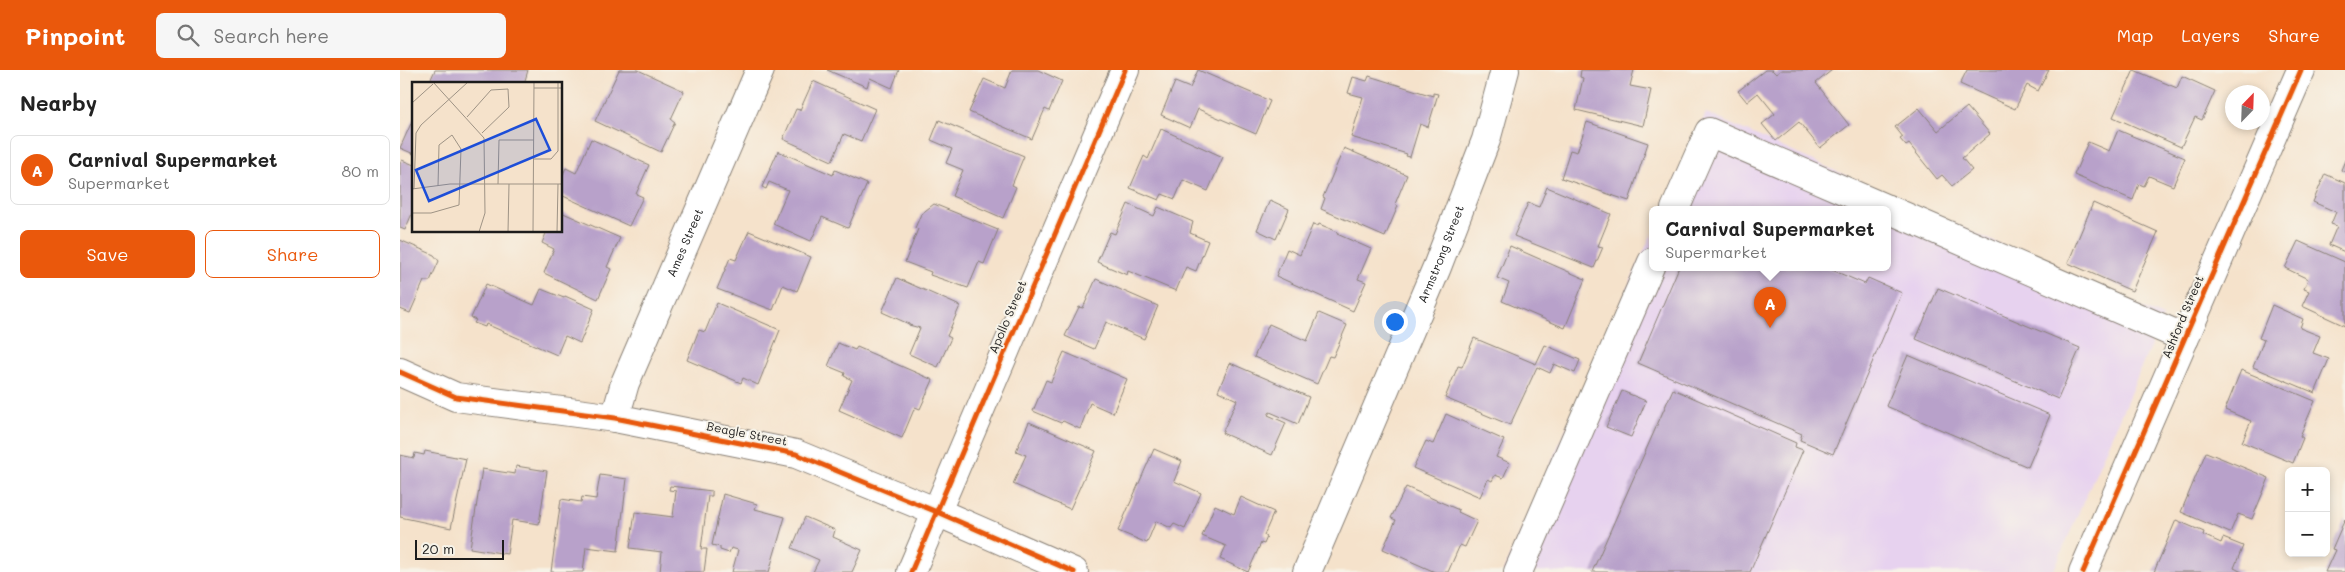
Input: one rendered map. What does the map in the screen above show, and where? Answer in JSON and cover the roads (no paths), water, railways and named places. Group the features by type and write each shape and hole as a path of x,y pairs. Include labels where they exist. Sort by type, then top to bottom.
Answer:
{"street":[{"name":"Ames Street","path":"614,418 625,383 760,70"},
{"name":"Apollo Street","path":"911,572 1125,70"},
{"name":"Armstrong Street","path":"1307,572 1437,267 1486,140 1505,70"},
{"name":"Ashford Street","path":"2083,572 2301,70"},
{"path":"1677,206 1709,132 1880,206"},
{"path":"1891,211 2185,338"},
{"path":"1518,572 1649,269"},
{"name":"Beagle Street","path":"400,372 456,397 614,418 796,454 937,512 1074,572"}],"place":[{"name":"Carnival Supermarket","path":"1770,328"}]}
